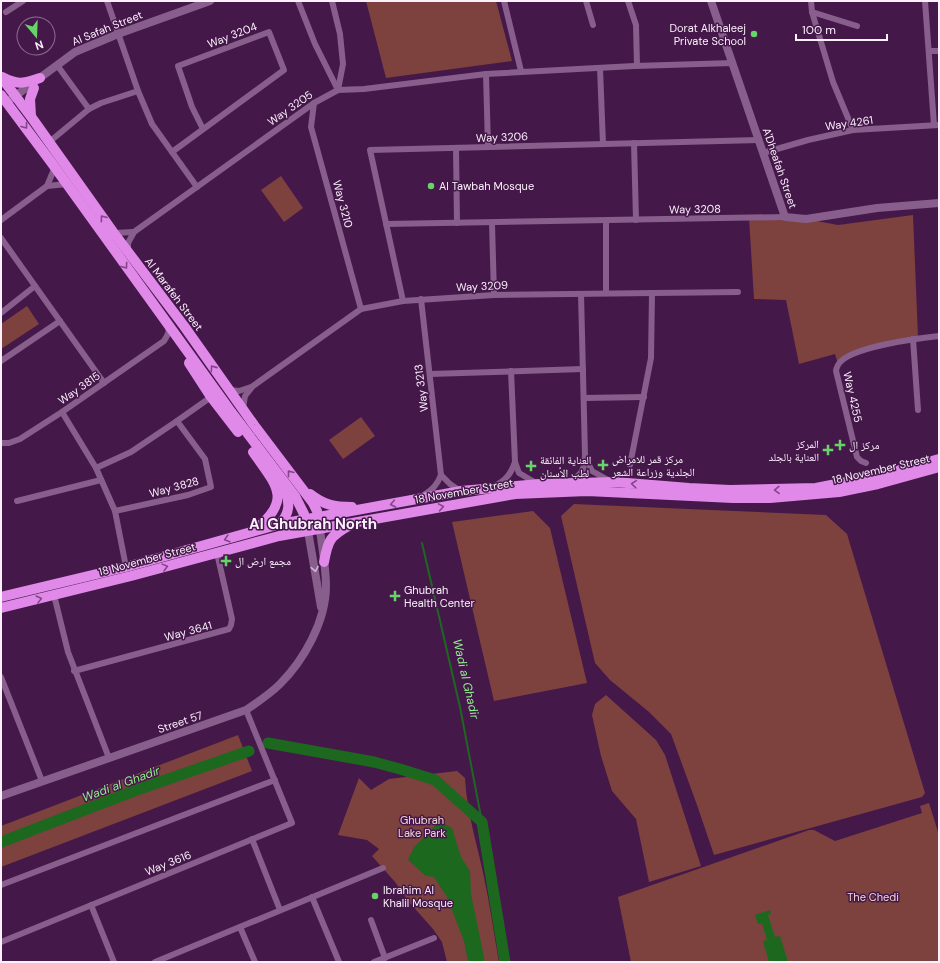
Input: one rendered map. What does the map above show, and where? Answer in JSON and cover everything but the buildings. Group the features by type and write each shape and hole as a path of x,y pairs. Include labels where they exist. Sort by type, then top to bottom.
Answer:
{"main road":[{"path":"1,77 16,83 24,83 40,78"},
{"name":"Al Marafeh Street","path":"1,77 10,100 55,167 301,506 306,519 308,531"},
{"path":"32,118 30,99 34,88"},
{"name":"Al Marafeh Street","path":"10,100 32,118 48,143 112,232 184,326 243,409 313,503 320,529"},
{"path":"184,346 189,363 211,397 254,453 275,486 278,494 278,501 272,514 268,520 254,531"},
{"name":"18 November Street","path":"1,597 126,567 280,524 420,498 493,488 570,483 614,482 730,490 816,488 882,475 939,459"},
{"name":"18 November Street","path":"1,608 279,536 521,494 587,490 733,498 770,498 839,492 939,468"},
{"path":"899,478 939,474"},
{"path":"279,477 288,502 286,517 280,524"},
{"path":"301,487 319,501 330,506 372,508"},
{"path":"324,562 327,545 332,538 357,522"}],"street":[{"path":"6,12 23,1"},
{"path":"107,1 138,91 152,124 197,187"},
{"name":"Al Safah Street","path":"10,100 75,52 118,34 210,1"},
{"path":"298,1 315,44 338,90"},
{"path":"332,1 340,34 343,64 338,90"},
{"path":"504,1 521,71"},
{"path":"586,1 593,25"},
{"path":"628,1 636,25 637,66"},
{"name":"A'Dheafah Street","path":"711,1 785,217 806,219 877,208 939,203"},
{"path":"811,1 812,12 833,82 853,130"},
{"path":"925,1 928,51 937,125"},
{"path":"812,12 857,26"},
{"name":"Way 3204","path":"172,152 284,70 269,32 178,66 192,107 203,129"},
{"path":"928,51 939,51"},
{"name":"Way 3205","path":"134,232 314,103 338,90 521,71 733,63"},
{"path":"57,65 89,109"},
{"path":"600,68 603,144"},
{"path":"486,74 488,147"},
{"name":"Al Safah Street","path":"10,100 34,88 40,78"},
{"path":"48,143 89,109 101,103 138,91"},
{"name":"Way 3210","path":"314,103 311,127 361,309"},
{"name":"Way 4261","path":"763,153 808,140 853,130 937,125"},
{"name":"Way 3206","path":"386,224 370,150 759,140"},
{"path":"634,143 636,220"},
{"path":"456,148 457,223"},
{"path":"1,220 47,186 55,167"},
{"path":"47,186 67,184"},
{"name":"Way 3208","path":"386,224 785,217"},
{"path":"606,220 606,293"},
{"path":"492,222 494,295"},
{"path":"386,224 403,301"},
{"path":"112,232 120,234 134,232"},
{"path":"129,254 128,243 134,232"},
{"path":"1,238 104,383"},
{"path":"1,313 35,286"},
{"name":"Way 3209","path":"230,390 239,391 253,386 361,309 421,299 494,295 738,292"},
{"path":"630,465 652,358 652,293"},
{"path":"570,483 580,475 584,468 585,455 582,294"},
{"name":"Way 3213","path":"421,299 441,475"},
{"path":"1,361 60,321"},
{"path":"167,322 169,329 164,341 173,340 184,346"},
{"name":"Way 4255","path":"866,463 861,462 857,457 836,371 838,364 846,358 876,346 939,336"},
{"path":"913,339 918,410"},
{"name":"Way 3815","path":"1,443 9,443 20,439 62,412 164,341"},
{"path":"430,374 583,369"},
{"path":"511,371 515,462 519,473 539,484"},
{"name":"Way 3209","path":"243,409 245,396 253,386"},
{"path":"96,468 131,452 211,397"},
{"path":"584,398 644,397"},
{"path":"62,412 96,468 115,511 126,567"},
{"name":"Way 3828","path":"115,511 188,495 211,487 205,460 177,421"},
{"path":"585,455 588,465 592,471 614,482"},
{"path":"493,488 504,481 511,473 515,462"},
{"path":"420,498 434,489 438,484 441,475 450,484 462,492"},
{"path":"18,501 101,480"},
{"name":"Street 57","path":"1,796 246,710 275,688 290,672 308,647 322,613 326,587 320,529"},
{"path":"308,531 322,613"},
{"name":"Way 3641","path":"74,671 229,629 232,619 217,553"},
{"path":"54,595 74,671 109,758"},
{"path":"1,678 42,781"},
{"name":"Way 3616","path":"1,942 292,823 246,710"},
{"path":"1,885 275,780"},
{"path":"252,839 280,910"},
{"path":"155,962 383,868"},
{"path":"312,897 339,962"},
{"path":"91,905 114,962"},
{"path":"371,920 385,958"},
{"path":"240,927 255,962"},
{"path":"374,962 434,938"}],"green space":[{"path":"366,1 496,1 512,61 386,78"},
{"path":"281,176 303,208 284,222 261,190"},
{"path":"913,215 918,337 876,346 838,364 835,354 799,364 786,300 754,299 749,218 806,219 838,225"},
{"path":"27,306 39,324 1,349 1,324"},
{"path":"361,417 375,436 343,459 329,440"},
{"path":"574,504 826,515 847,534 925,793 922,797 714,855 671,734 649,712 610,680 595,663 561,516"},
{"path":"533,511 550,528 587,683 494,701 452,522"},
{"path":"606,695 656,740 665,755 701,866 649,882 636,819 612,791 601,756 592,715 595,704"},
{"path":"238,735 252,771 1,867 1,826"},
{"name":"Ghubrah Lake Park","path":"457,771 465,778 470,816 486,888 499,962 447,962 442,942 433,929 372,856 379,849 367,840 338,835 359,778 371,790 389,779"},
{"name":"The Chedi","path":"929,803 939,835 939,962 631,962 618,897 809,830 814,830 835,841 922,813 920,806"}],"shaded area":[{"path":"441,824 452,828 461,857 470,871 471,894 485,962 468,962 464,941 447,897 434,877 426,876 408,860 414,847 436,825"},
{"path":"770,910 771,913 768,915 775,937 780,936 788,962 769,962 763,941 767,940 762,923 758,924 755,915"}],"waterway":[{"name":"Wadi al Ghadir","path":"422,543 460,707 482,822"},
{"name":"Wadi al Ghadir","path":"268,743 374,762 435,780 482,822 505,962"},
{"name":"Wadi al Ghadir","path":"1,842 134,791 249,751"}],"place":[{"name":"Dorat Alkhaleej Private School","path":"754,34"},
{"name":"Al Tawbah Mosque","path":"431,186"},
{"name":"مركز ال","path":"840,445"},
{"name":"المركز العناية بالجلد","path":"828,450"},
{"name":"مركز قمر للامراض الجلدية وزراعة الشعر","path":"603,465"},
{"name":"العناية الفائقة لطب الأسنان","path":"531,466"},
{"name":"مجمع ارض ال","path":"226,561"},
{"name":"Ghubrah Health Center","path":"395,596"},
{"name":"Ibrahim Al Khalil Mosque","path":"375,896"}],"district":[{"name":"Al Ghubrah North","path":"313,524"}]}
